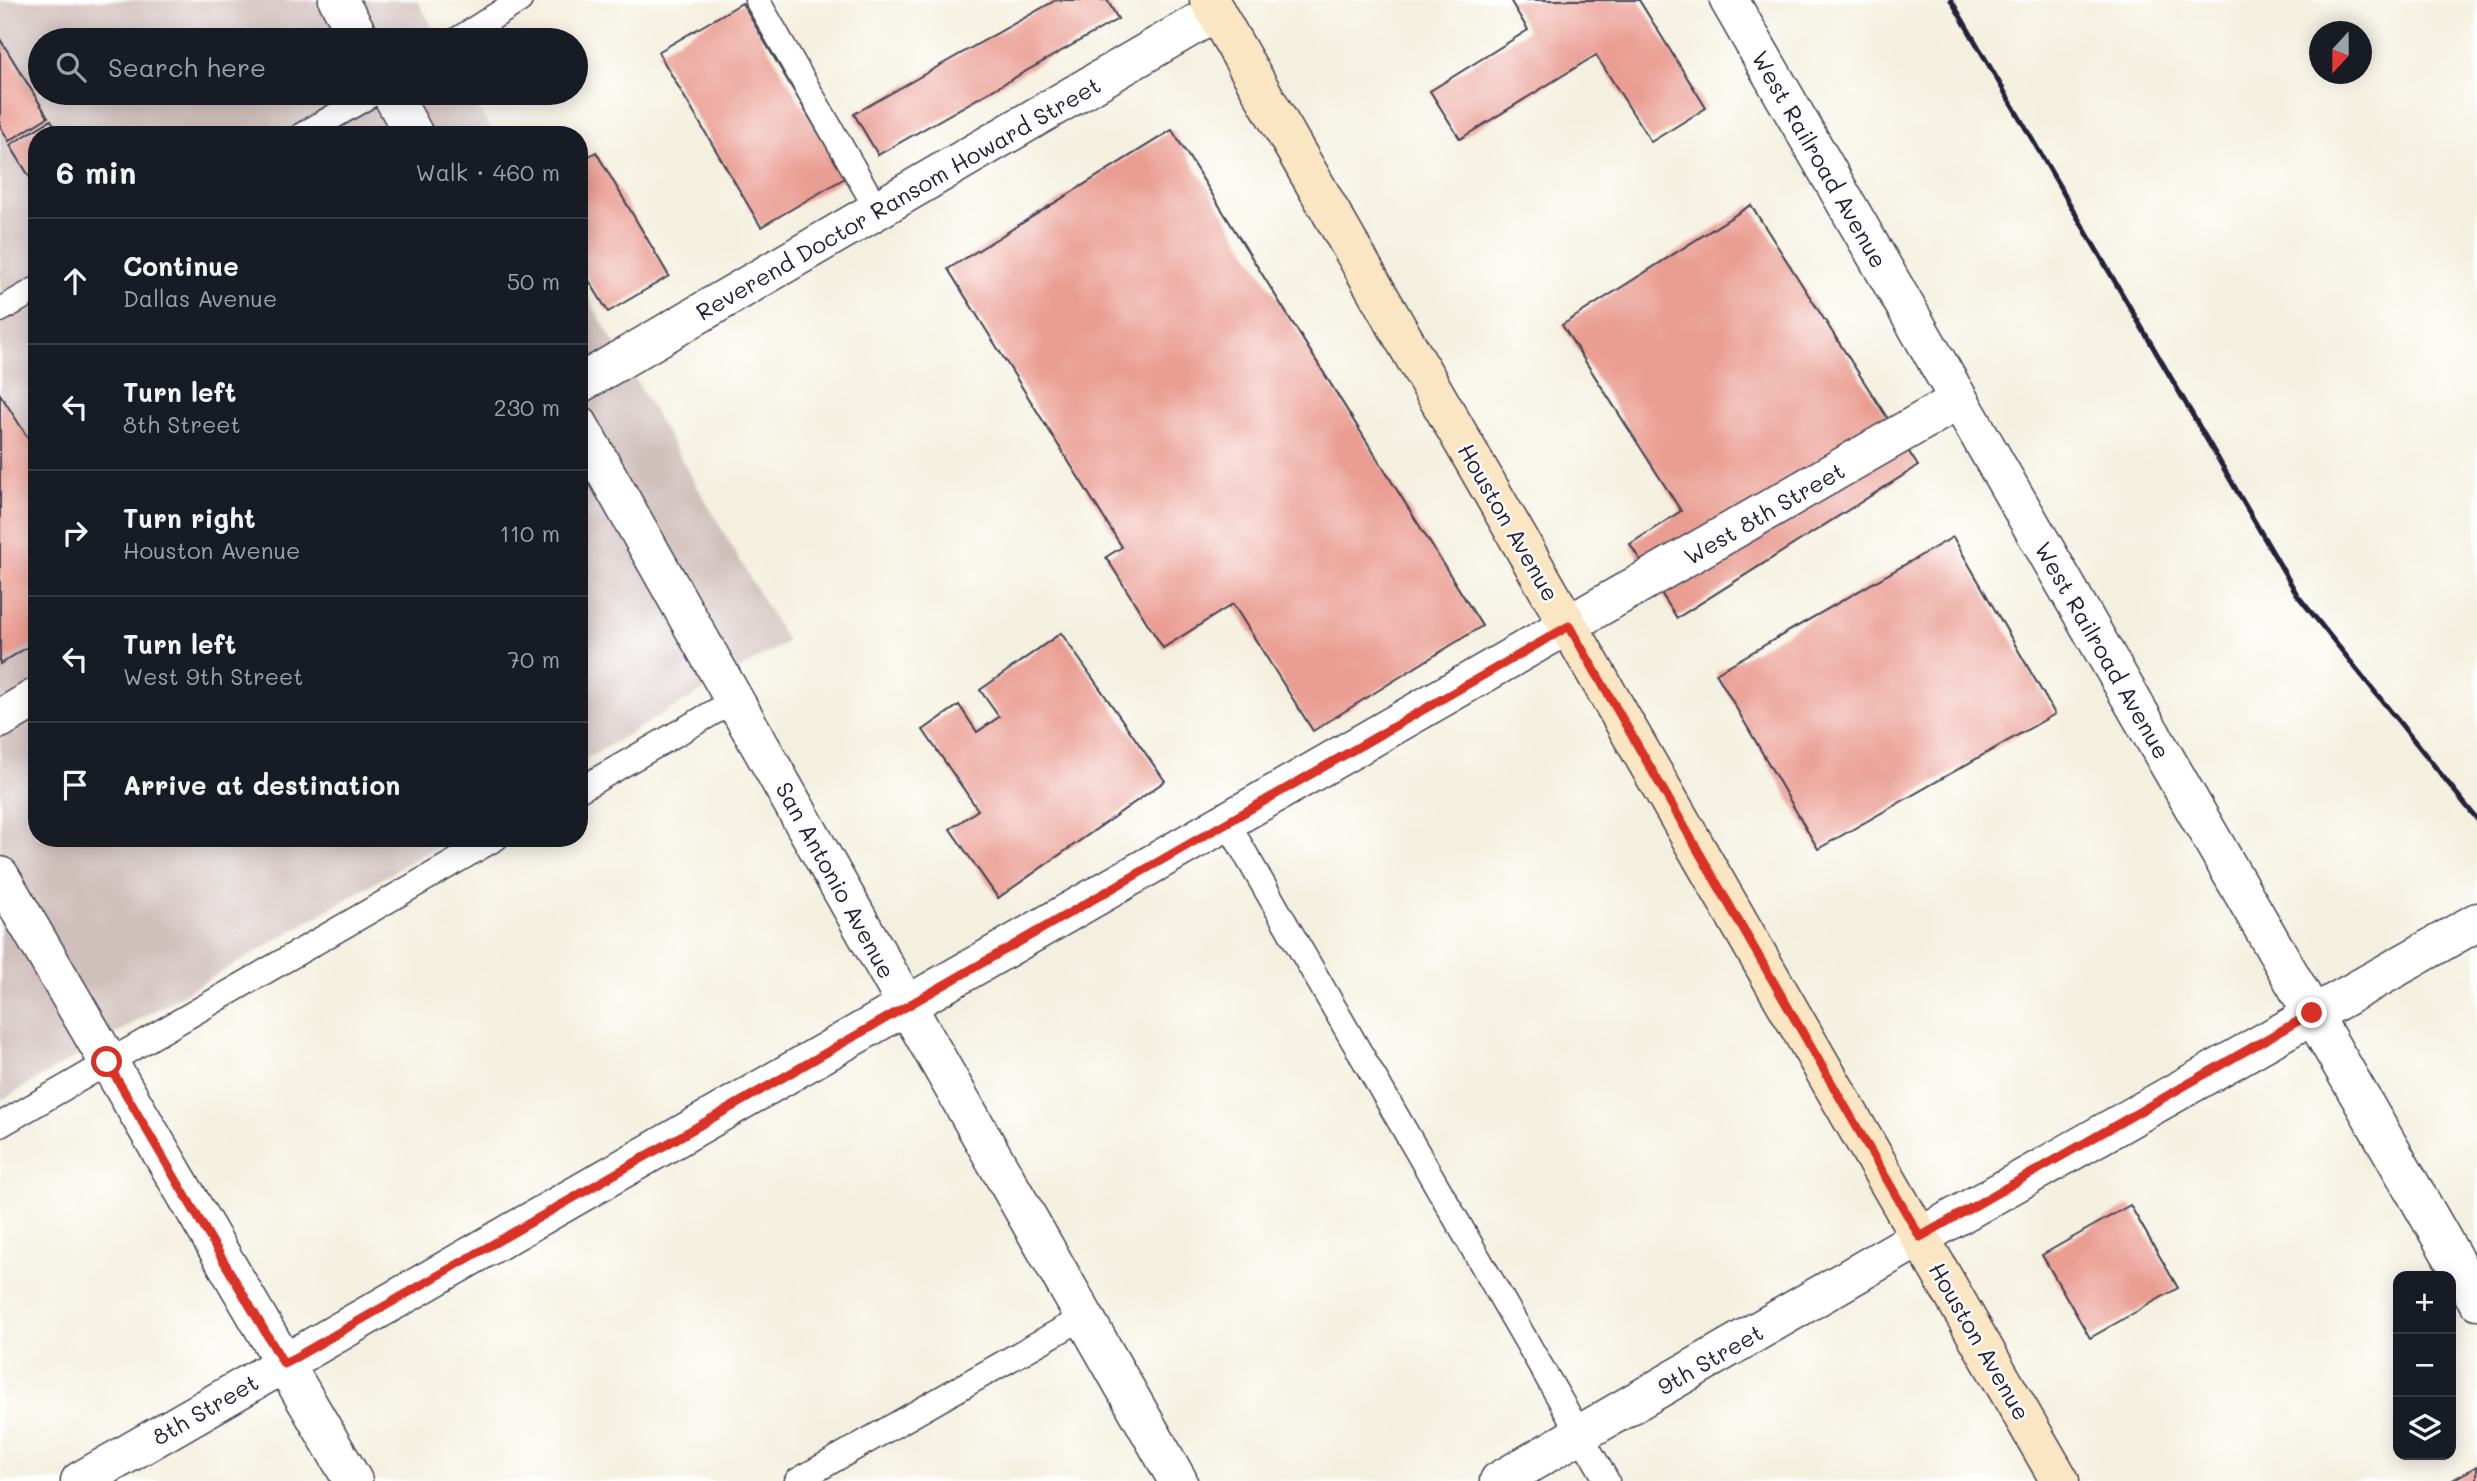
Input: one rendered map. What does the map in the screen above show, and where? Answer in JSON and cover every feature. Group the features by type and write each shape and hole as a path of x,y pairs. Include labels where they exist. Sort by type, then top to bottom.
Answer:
{"main road":[{"name":"Houston Avenue","path":"1220,4 1569,626 2060,1481"}],"street":[{"path":"338,0 353,28"},
{"name":"West Railroad Avenue","path":"1729,0 2477,1300"},
{"name":"Reverend Doctor Ransom Howard Street","path":"588,379 878,211 1220,4"},
{"path":"398,105 409,126"},
{"name":"West 8th Street","path":"1569,626 1959,400"},
{"name":"San Antonio Avenue","path":"588,441 1178,1481"},
{"name":"8th Street","path":"80,1481 1569,626"},
{"path":"0,719 28,702"},
{"path":"0,876 353,1481"},
{"name":"9th Street","path":"1499,1481 1920,1237 2477,922"}],"lane":[{"path":"476,28 520,0"},
{"path":"757,0 878,211"},
{"path":"317,126 353,105"},
{"path":"0,310 28,294"},
{"path":"588,785 735,700"},
{"path":"1227,822 1607,1481"},
{"path":"0,1125 480,847"},
{"path":"796,1481 1084,1317"}],"shaded area":[{"path":"0,0 417,0 433,28 28,28 28,105 477,105 489,126 28,126 28,847 436,847 0,1101"},
{"path":"588,298 787,642 588,758"}],"building":[{"path":"1056,0 1107,0 1118,19 878,155 854,114"},
{"path":"1510,0 1639,0 1706,108 1651,142 1596,55 1460,139 1430,91 1528,30"},
{"path":"742,3 845,178 761,227 658,52"},
{"path":"0,39 28,84 28,105 41,105 48,117 33,126 28,126 28,129 9,141 0,126"},
{"path":"51,120 55,126 41,126"},
{"path":"1172,130 1482,626 1313,731 1233,604 1163,648 1106,557 1122,547 948,269"},
{"path":"28,134 28,174 10,145"},
{"path":"596,152 669,276 608,312 588,279 588,157"},
{"path":"1751,205 1918,466 1677,618 1630,544 1681,511 1562,325"},
{"path":"0,394 28,438 28,647 0,664"},
{"path":"1953,537 2055,714 1818,849 1716,673"},
{"path":"1061,633 1165,781 998,898 950,829 978,810 923,730 959,705 977,732 999,717 980,690"},
{"path":"2130,1205 2178,1288 2090,1338 2042,1255"},
{"path":"2477,1466 2477,1481 2451,1481"}],"railway":[{"path":"1951,0 2298,596 2477,819"}],"route":[{"path":"107,1062 284,1364 1569,626 1920,1237 2312,1013"}]}
